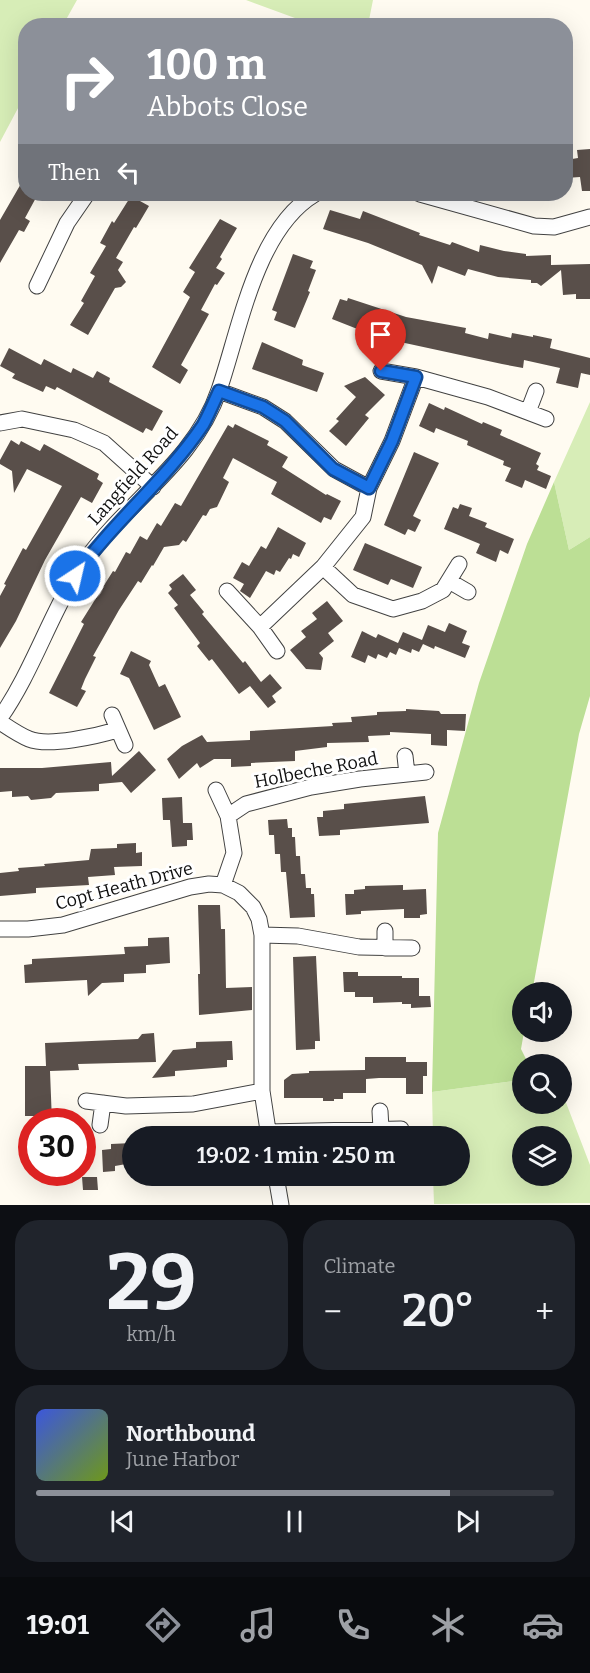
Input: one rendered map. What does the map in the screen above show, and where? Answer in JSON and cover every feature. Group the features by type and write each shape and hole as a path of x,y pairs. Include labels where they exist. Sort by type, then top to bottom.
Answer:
{"street":[{"path":"37,286 67,223 82,201"},
{"name":"Langfield Road","path":"125,745 115,722 99,736 42,742 29,739 0,720 14,698 75,576 89,555 153,487 184,451 204,422 219,391 234,335 251,286 268,249 292,212 306,201"},
{"path":"445,201 534,226 554,227 590,217"},
{"path":"381,371 416,377 488,397 546,419"},
{"path":"260,627 323,567 363,517 369,488 392,441 416,377"},
{"path":"219,391 263,407 285,421 333,469 369,488"},
{"path":"528,412 536,391"},
{"path":"0,423 22,419 74,430 104,443 153,487"},
{"path":"323,567 353,596 393,609 422,601 443,590 459,564"},
{"path":"449,581 468,592"},
{"path":"226,591 260,627 278,651"},
{"name":"Holbeche Road","path":"405,756 407,774"},
{"name":"Holbeche Road","path":"228,816 246,804 311,787 360,778 426,772"},
{"path":"216,790 228,816 234,853 223,885 239,893 253,907 262,935 262,1090 268,1126"},
{"name":"Copt Heath Drive","path":"0,928 28,929 63,925 190,887 208,884 223,885"},
{"path":"385,931 385,948"},
{"path":"262,935 298,936 358,947 412,948"},
{"path":"86,1101 126,1106 193,1104 262,1090"},
{"path":"100,1125 103,1103"},
{"path":"380,1111 381,1126"},
{"path":"278,1186 281,1205"}],"green space":[{"path":"0,0 77,0 67,18 18,18 18,108 0,142"},
{"path":"246,0 373,0 369,18 295,18"},
{"path":"590,402 590,537 569,550 554,482"},
{"path":"554,482 569,550 590,537 590,696 579,734 534,982 512,982 512,1042 522,1042 521,1049 524,1054 512,1054 512,1081 432,1092 438,833 479,683 527,544"},
{"path":"512,1081 512,1114 570,1114 590,1165 590,1203 434,1204 433,1186 470,1186 470,1126 433,1126 432,1092"}],"building":[{"path":"590,149 590,191 582,191 580,177 573,178 573,159 578,158 577,150"},
{"path":"18,189 18,201 34,201 25,218 30,221 24,232 19,230 0,263 0,220"},
{"path":"128,201 140,201 149,206 116,258 123,262 118,270 126,282 121,287 115,288 88,335 70,325 84,303 81,301 95,276 90,273 106,246 100,243 112,221 114,223"},
{"path":"330,210 360,219 363,211 420,233 419,235 450,245 452,242 479,252 480,245 526,254 526,256 551,255 551,265 590,264 590,299 576,299 576,294 563,295 561,270 541,286 531,283 531,280 498,277 468,269 465,276 438,266 432,284 422,265 368,243 323,229"},
{"path":"220,219 237,228 220,257 222,259 216,268 225,273 217,285 215,284 201,310 209,314 181,365 188,370 180,384 152,367 190,297 183,292 195,272 189,268"},
{"path":"293,254 313,261 310,268 316,270 308,291 310,292 295,328 274,320 277,312 272,310"},
{"path":"348,298 406,317 466,328 465,333 488,339 489,333 511,338 512,333 552,339 550,348 590,358 590,375 581,373 578,388 556,383 560,368 524,360 523,368 391,340 365,332 332,319 340,299 347,301"},
{"path":"262,342 303,360 302,365 324,373 317,392 252,369"},
{"path":"9,348 41,365 44,359 71,373 73,368 93,378 97,371 110,378 109,382 163,411 152,431 146,428 143,433 57,387 55,390 46,386 43,392 12,378 15,374 0,366"},
{"path":"365,377 385,395 365,415 369,418 346,446 329,431 339,421 336,419 356,397 344,386"},
{"path":"429,403 502,430 500,435 541,453 536,464 539,466 537,470 551,476 546,489 525,480 522,488 505,481 511,468 503,465 504,461 467,445 468,441 436,428 434,433 419,426"},
{"path":"235,424 269,441 267,445 288,457 282,467 326,495 341,501 331,520 324,517 321,523 271,494 277,482 233,458 223,478 229,482 217,507 210,509 206,516 203,515 186,542 183,540 179,545 164,547 141,583 138,581 119,610 93,656 96,657 81,689 86,691 77,707 49,693 84,624 81,622 126,552 130,554 140,536 147,540 157,523 161,526 175,503 181,506 228,425 233,428"},
{"path":"11,440 19,445 21,441 40,451 44,444 99,474 97,479 103,483 92,503 81,497 45,560 16,621 0,648 0,596 6,585 4,584 23,548 26,550 62,486 27,469 14,493 12,471 0,464"},
{"path":"414,452 439,463 413,516 421,520 415,532 408,529 405,535 384,525"},
{"path":"460,504 472,508 469,516 487,523 485,527 514,539 508,554 500,550 496,562 476,553 480,544 444,529 453,507 458,509"},
{"path":"278,527 306,543 299,557 293,554 280,572 276,570 274,575 266,571 250,598 240,591 244,584 233,578 242,562 249,566 261,546 266,549"},
{"path":"365,543 422,567 413,588 391,579 388,585 353,570"},
{"path":"183,574 196,590 190,595 204,612 202,614 243,663 245,661 261,682 270,674 282,688 272,696 276,702 268,708 250,686 239,694 212,659 209,661 197,646 200,643 174,608 178,605 168,593 172,589 169,585"},
{"path":"327,601 343,621 328,633 334,641 319,653 323,658 321,670 306,669 290,650 306,637 301,631 317,619 312,613"},
{"path":"449,623 467,631 462,643 470,646 465,658 435,646 434,649 423,644 419,652 412,649 411,653 399,648 396,655 390,652 387,658 378,654 376,659 368,655 365,663 351,657 362,631 376,638 378,634 398,643 403,632 422,640 428,625 445,632"},
{"path":"131,651 151,661 149,665 159,687 165,684 181,717 154,730 129,678 120,674"},
{"path":"406,709 439,711 441,714 466,714 465,731 447,730 447,746 431,745 431,734 390,732 390,735 368,736 369,742 327,743 327,747 295,751 295,761 251,763 251,766 231,767 231,759 214,759 200,768 197,763 179,779 167,759 182,746 202,735 207,742 250,740 250,731 333,726 332,723 352,722 351,717 377,715 377,712 406,711"},
{"path":"139,751 156,770 131,793 122,782 99,784 99,791 56,793 51,798 31,800 28,796 12,797 12,791 0,792 0,768 42,768 111,762 112,776"},
{"path":"425,796 429,823 340,830 340,835 319,836 317,817 323,817 323,811 344,809 344,804"},
{"path":"182,797 183,823 192,823 193,840 187,840 187,846 172,847 170,820 163,820 162,798"},
{"path":"287,819 288,828 292,828 292,837 295,837 296,856 300,856 301,874 305,874 306,888 311,888 311,894 314,894 315,917 290,918 286,872 281,872 280,854 275,854 274,835 269,835 268,820"},
{"path":"136,843 136,853 142,852 142,866 114,867 115,875 88,877 89,885 36,888 36,893 0,896 0,873 19,871 18,868 45,866 44,864 89,860 91,849 117,848 117,844"},
{"path":"403,885 403,890 426,889 427,914 420,915 420,918 404,918 404,909 361,911 361,914 346,915 345,894 354,894 354,890 365,889 365,886"},
{"path":"198,905 220,905 221,929 225,929 226,988 252,987 252,1010 199,1015"},
{"path":"169,937 170,963 146,965 146,973 124,974 124,982 102,983 88,996 87,980 25,983 24,965 32,964 32,959 125,954 124,947 148,946 148,938"},
{"path":"316,956 320,1041 315,1041 315,1049 296,1050 293,957"},
{"path":"343,972 358,972 358,976 419,978 419,996 430,996 431,1007 411,1008 411,1004 402,1004 402,1002 373,1003 373,997 355,997 355,992 344,992"},
{"path":"154,1033 156,1062 78,1064 79,1070 50,1071 51,1108 25,1108 25,1066 46,1066 45,1043 138,1039 142,1034"},
{"path":"232,1041 233,1060 227,1060 227,1067 175,1071 175,1076 152,1078 173,1050 196,1048 196,1042"},
{"path":"365,1057 406,1057 406,1062 427,1062 427,1076 423,1076 423,1094 406,1094 406,1078 379,1078 366,1079 366,1093 343,1093 343,1099 334,1099 334,1101 323,1101 323,1098 284,1098 284,1080 292,1074 309,1073 309,1071 365,1070"},
{"path":"122,1143 122,1165 115,1166 115,1171 103,1172 102,1150 111,1149 111,1144"},
{"path":"97,1177 98,1190 83,1190 83,1186 96,1186"}],"route":[{"path":"75,576 89,555 184,451 204,422 219,391 263,407 285,421 333,469 369,488 392,441 416,377 381,371"}]}
